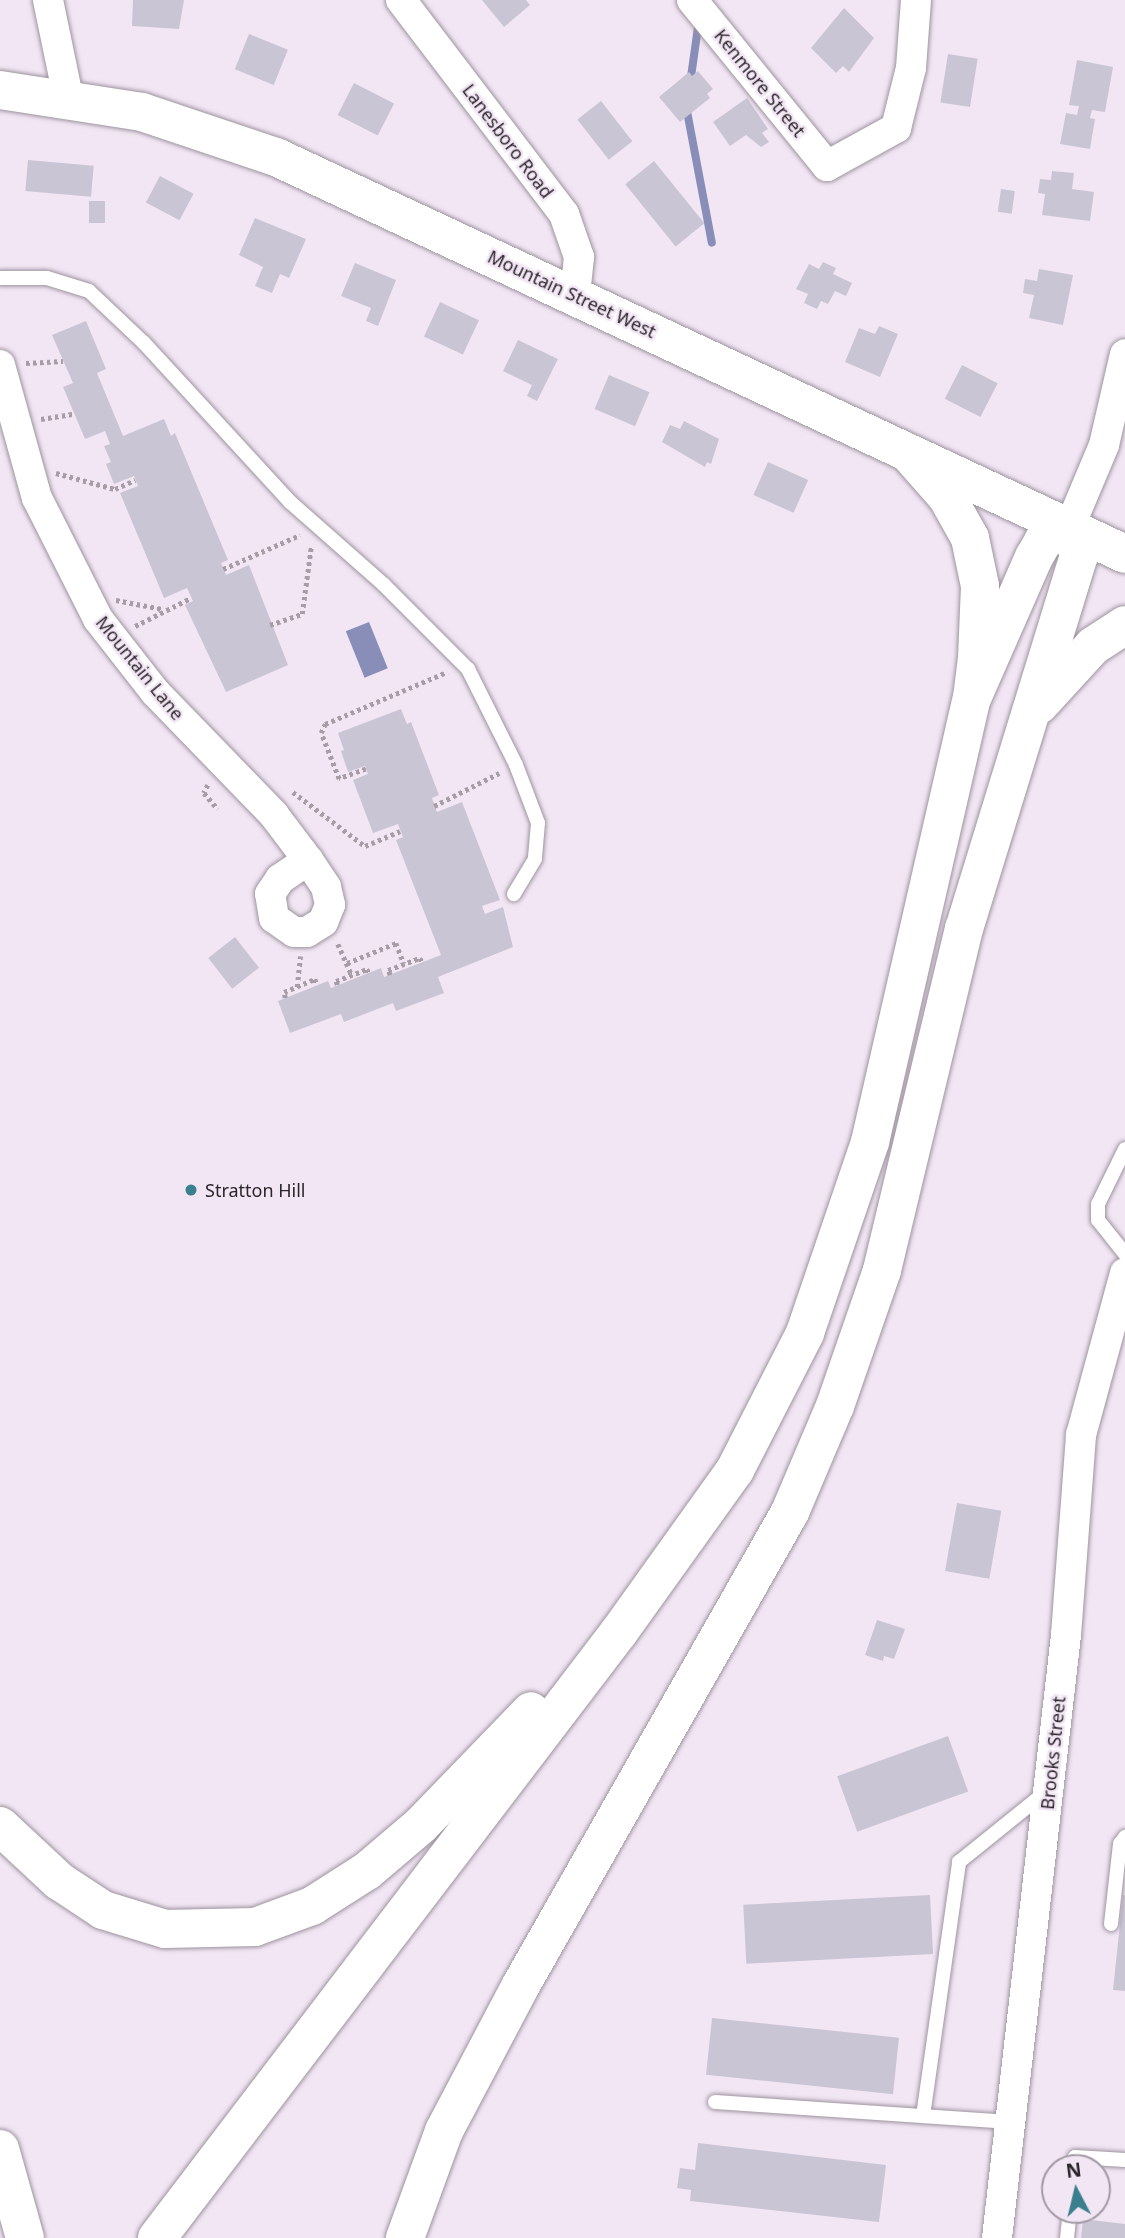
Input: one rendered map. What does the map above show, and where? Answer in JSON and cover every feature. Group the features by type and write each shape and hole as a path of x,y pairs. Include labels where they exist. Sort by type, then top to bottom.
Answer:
{"main road":[{"name":"Mountain Street West","path":"0,90 68,97 175,120 243,144 877,435 911,456 1070,526 1125,554"},
{"path":"157,2238 619,1632 735,1470 805,1333 870,1142 972,698 981,614 977,561 947,496 911,456"},
{"path":"405,2238 444,2131 521,1985 790,1512 835,1406 882,1270 964,929 1079,556 1070,526 1044,540 1034,557 972,698"},
{"path":"1030,715 1093,646 1125,625"},
{"path":"0,1826 80,1898 122,1917 193,1931 274,1921 339,1890 393,1850 531,1711 619,1632"},
{"path":"0,2149 25,2238"}],"street":[{"path":"48,0 68,97"},
{"name":"Lanesboro Road","path":"401,0 564,214 579,257 575,296"},
{"name":"Kenmore Street","path":"692,0 827,166 896,128 911,68 916,0"},
{"path":"1070,526 1104,445 1125,354"},
{"name":"Mountain Lane","path":"6,364 28,472 61,551 93,610 155,692 274,816 308,860"},
{"name":"Brooks Street","path":"997,2238 1049,1790 1081,1435 1125,1273"}],"lane":[{"path":"0,278 47,278 89,291 314,529 464,665 516,765 538,823 535,859 514,894"},
{"path":"1125,1149 1098,1204 1098,1220 1125,1254"},
{"path":"923,2116 959,1861 1049,1790"},
{"path":"1111,1924 1120,1844 1125,1837"},
{"path":"716,2102 1010,2122"}],"path":[{"path":"6,364 63,361"},
{"path":"28,472 41,469 115,489 135,480"},
{"path":"223,569 314,529"},
{"path":"270,625 302,614 314,529"},
{"path":"138,624 163,609 191,598"},
{"path":"93,610 115,600 163,609"},
{"path":"366,769 339,779 321,733 325,724 464,665"},
{"path":"435,806 516,765"},
{"path":"212,776 204,793 218,809"},
{"path":"289,789 365,846 400,831"},
{"path":"347,963 396,943 404,964"},
{"path":"390,975 388,970 420,958 422,962"},
{"path":"337,985 336,981 367,969 369,973"},
{"path":"285,998 284,992 315,979 317,985"}],"water":[{"path":"369,622 388,668 365,678 346,631"}],"building":[{"path":"133,0 184,0 179,29 132,26"},
{"path":"482,0 526,0 530,5 504,27"},
{"path":"844,8 874,38 849,72 843,66 836,73 811,48"},
{"path":"249,34 288,50 274,85 235,69"},
{"path":"948,54 978,59 970,107 940,102"},
{"path":"1077,60 1113,67 1105,112 1092,110 1090,118 1095,119 1090,149 1060,144 1066,113 1077,115 1079,106 1069,105"},
{"path":"698,71 713,89 707,94 710,98 680,122 659,97 689,72 692,76"},
{"path":"354,83 394,103 378,136 338,115"},
{"path":"747,98 768,129 762,133 769,142 761,147 746,135 730,146 713,122"},
{"path":"601,101 632,141 609,160 577,119"},
{"path":"28,160 94,166 91,197 25,191"},
{"path":"654,161 704,223 676,246 625,184"},
{"path":"1052,171 1074,173 1072,189 1094,192 1090,221 1042,215 1045,194 1038,193 1040,179 1051,180"},
{"path":"160,176 194,194 179,220 146,202"},
{"path":"1001,189 1015,191 1012,214 998,212"},
{"path":"89,201 105,201 105,223 89,223"},
{"path":"255,218 306,239 289,278 280,274 272,293 255,286 263,267 239,255"},
{"path":"823,262 836,268 833,274 852,283 846,296 835,291 828,304 821,301 817,309 804,303 808,294 796,289 809,264 819,269"},
{"path":"355,263 396,280 378,326 366,321 371,308 341,296"},
{"path":"1039,269 1073,275 1063,325 1029,318 1034,295 1023,293 1025,279 1037,281"},
{"path":"440,302 479,320 463,355 424,336"},
{"path":"86,321 106,369 97,373 123,436 164,419 171,436 175,433 228,560 221,563 226,575 249,565 288,665 226,692 185,605 193,601 187,588 164,598 120,493 138,486 134,476 114,484 106,464 111,462 104,446 110,444 105,431 85,439 63,387 73,383 52,335"},
{"path":"879,326 898,334 880,377 845,362 859,328 875,334"},
{"path":"518,340 558,359 537,401 527,396 532,385 503,371"},
{"path":"962,365 998,383 980,417 945,399"},
{"path":"609,375 650,392 635,426 595,409"},
{"path":"684,421 719,439 711,464 707,462 705,467 662,442 670,425 680,429"},
{"path":"768,462 808,480 794,513 753,495"},
{"path":"401,709 407,724 411,722 439,795 432,798 437,812 462,802 500,900 482,906 485,914 503,907 513,947 438,977 444,993 396,1011 393,1003 344,1022 341,1014 290,1033 278,1001 328,981 331,988 381,968 384,977 441,955 396,840 403,837 398,824 373,833 353,780 368,774 365,766 348,772 338,733"},
{"path":"235,937 259,968 232,989 208,958"},
{"path":"957,1503 1001,1511 989,1579 945,1571"},
{"path":"877,1620 905,1629 894,1659 884,1656 883,1661 865,1655"},
{"path":"948,1736 968,1791 857,1832 837,1776"},
{"path":"930,1895 933,1954 746,1964 743,1905"},
{"path":"1125,1895 1125,1991 1113,1990"},
{"path":"712,2018 899,2038 893,2094 706,2075"},
{"path":"698,2143 886,2165 879,2222 690,2201 691,2190 677,2188 680,2168 695,2170"},
{"path":"1082,2224 1125,2224 1125,2238 1081,2238"}],"waterway":[{"path":"690,84 699,20"},
{"path":"686,106 712,243"}],"place":[{"name":"Stratton Hill","path":"191,1190"}]}
